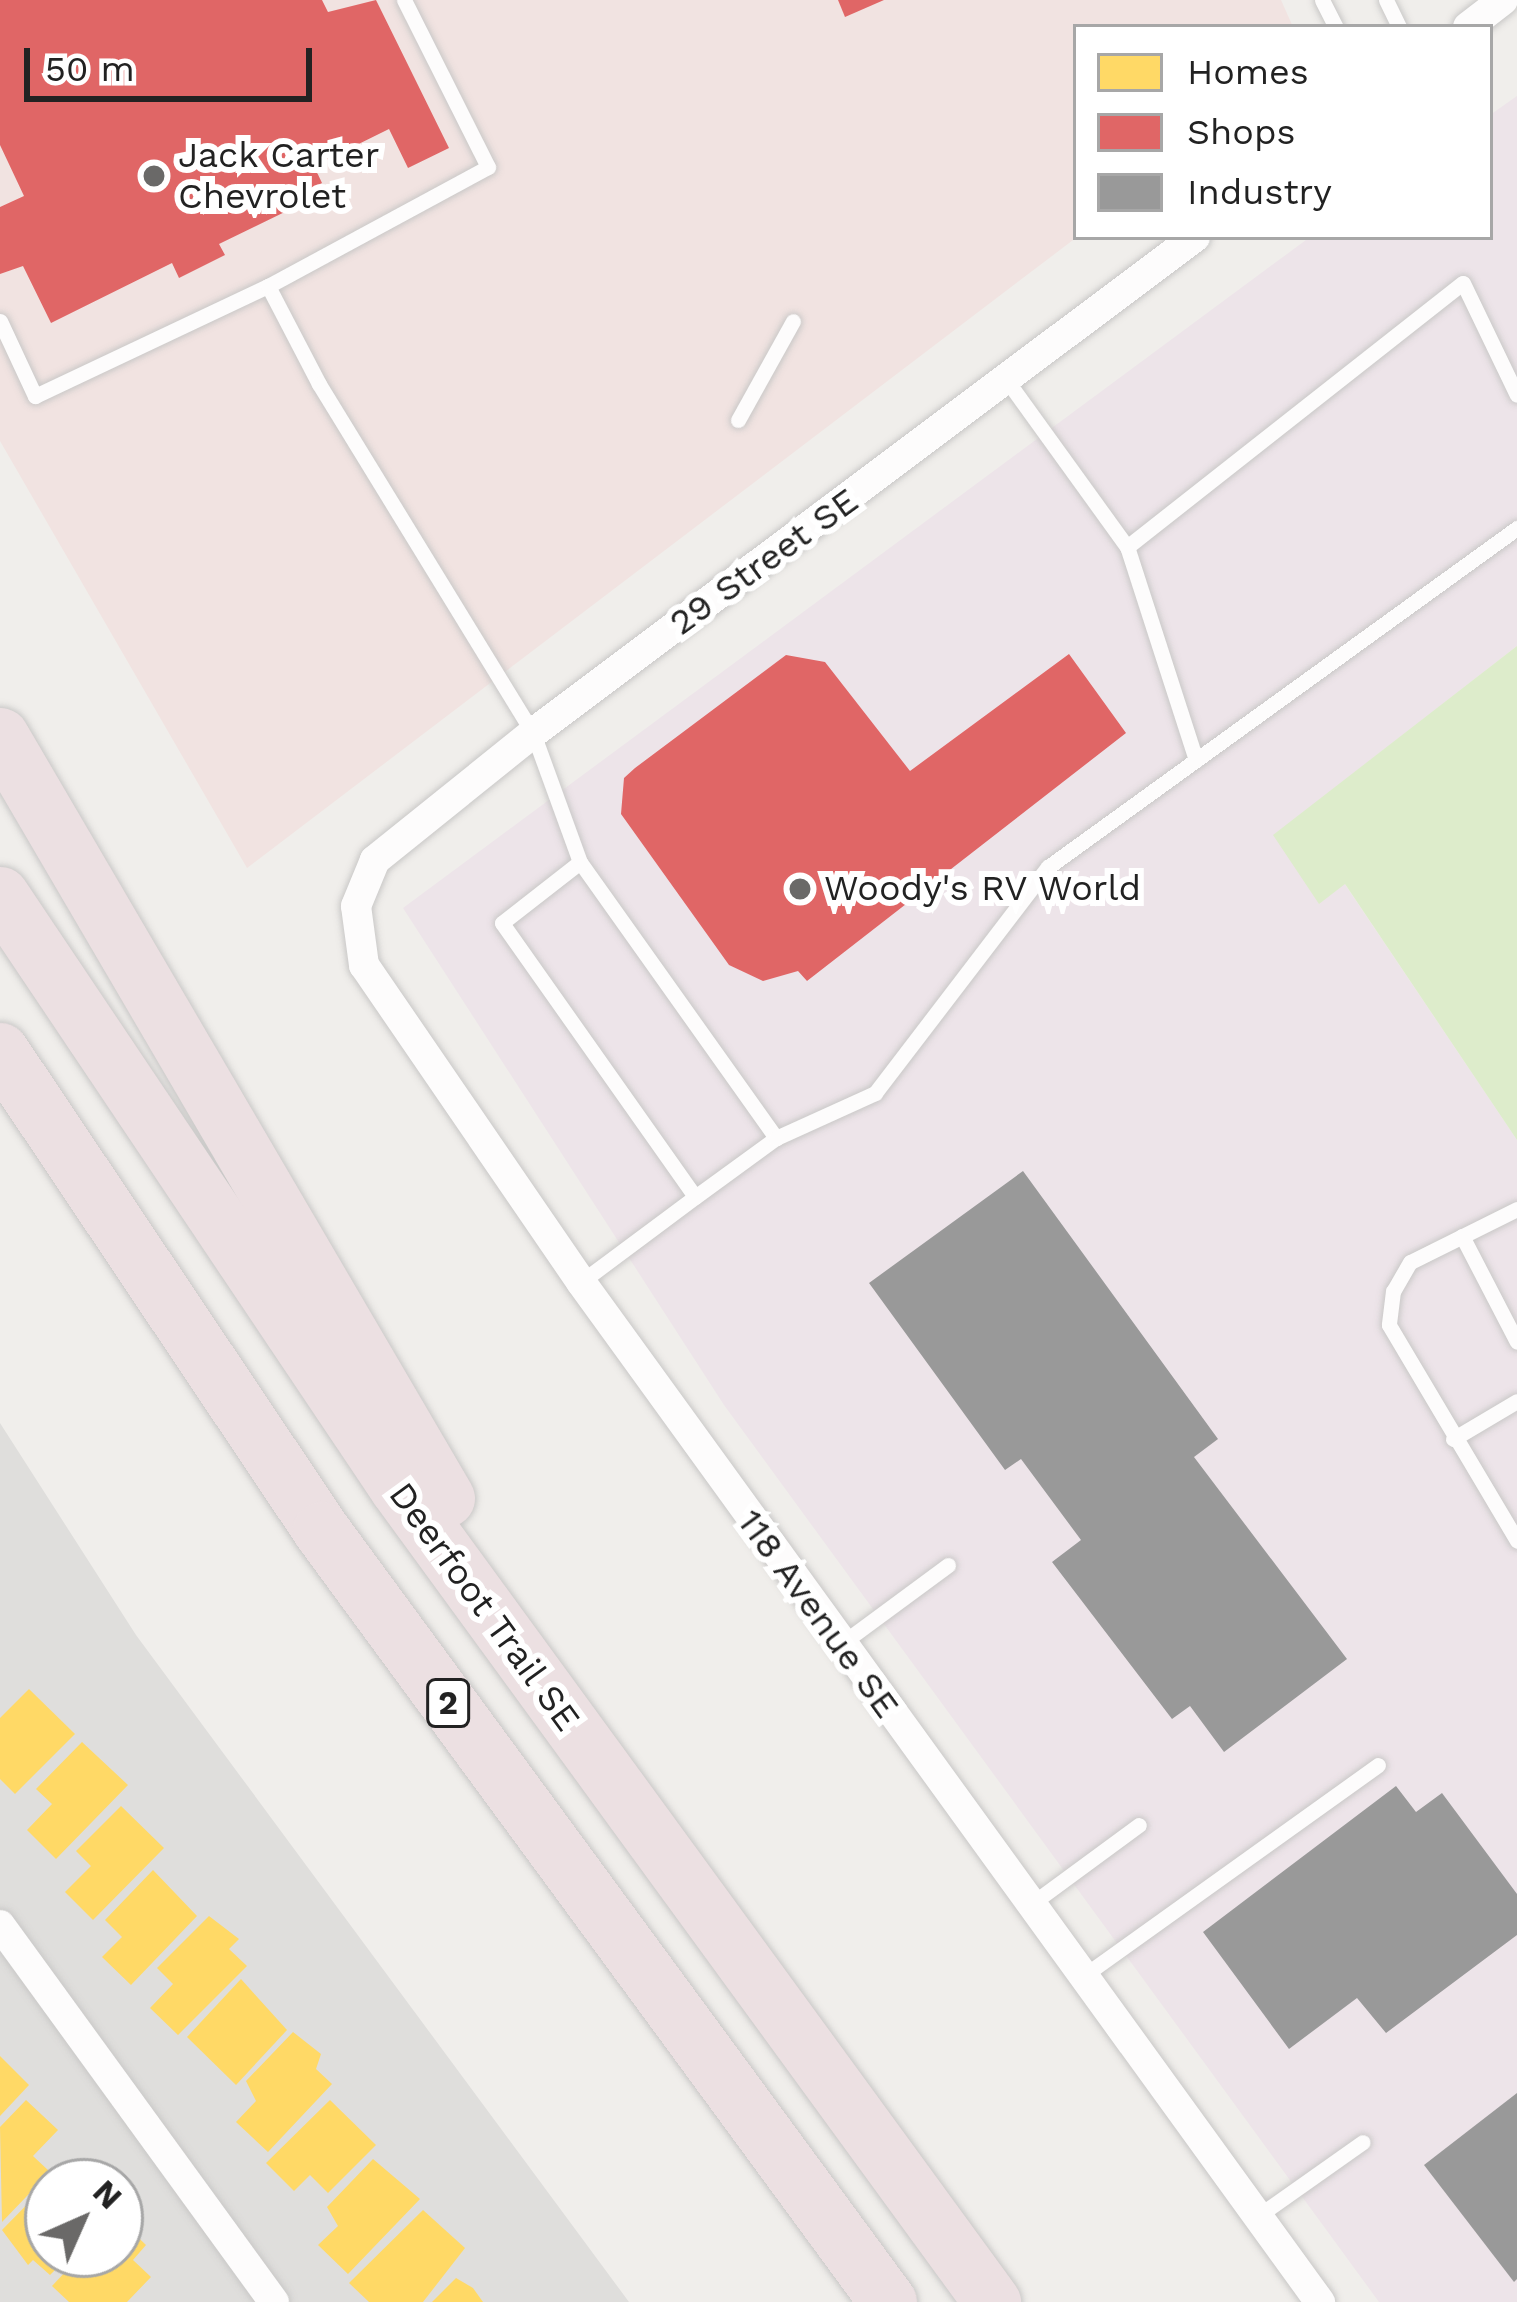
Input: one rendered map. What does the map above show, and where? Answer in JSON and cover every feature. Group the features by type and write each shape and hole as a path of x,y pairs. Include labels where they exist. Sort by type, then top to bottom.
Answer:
{"highway":[{"path":"0,736 634,1816"},
{"name":"Deerfoot Trail SE","path":"0,895 398,1489 992,2302"},
{"name":"2","path":"9,1069 321,1530 888,2302"}],"street":[{"path":"1472,24 1502,0"},
{"name":"29 Street SE","path":"356,906 375,860 532,733 1008,382 1191,240"},
{"name":"118 Avenue SE","path":"356,906 364,965 580,1282 839,1646 1320,2302"},
{"path":"0,1925 274,2302"}],"lane":[{"path":"0,321 35,396 268,286 488,167 404,0"},
{"path":"1127,547 1463,283 1517,395"},
{"path":"268,286 319,384 532,733 580,862 776,1138"},
{"path":"738,420 793,321"},
{"path":"1008,382 1127,547 1196,760"},
{"path":"580,1282 776,1138 875,1093 1048,867 1517,528"},
{"path":"580,862 502,923 694,1197"},
{"path":"1517,1209 1410,1262 1393,1291 1389,1325 1517,1541"},
{"path":"1462,1236 1517,1342"},
{"path":"1453,1439 1517,1401"},
{"path":"839,1646 949,1565"},
{"path":"1082,1977 1378,1765"},
{"path":"1030,1905 1139,1825"},
{"path":"1258,2216 1363,2142"}],"shaded area":[{"path":"0,0 1281,0 1292,24 1073,24 1073,240 247,868 0,441"},
{"path":"1517,96 1517,646 1274,835 1319,903 1344,883 1517,1140 1517,2302 1379,2302 724,1405 403,908 1306,240 1493,240 1493,113"},
{"path":"0,1423 136,1635 629,2302 0,2302"}],"green space":[{"path":"1517,646 1517,1140 1345,884 1319,904 1273,835"}],"building: Homes":[{"path":"29,1689 75,1734 15,1794 0,1779 0,1718"},
{"path":"82,1742 128,1785 56,1859 27,1830 52,1804 36,1789"},
{"path":"121,1806 164,1848 93,1920 65,1892 91,1866 76,1851"},
{"path":"153,1870 197,1916 131,1985 102,1957 122,1937 105,1920"},
{"path":"209,1916 239,1939 229,1949 247,1966 178,2035 150,2008 173,1984 157,1968"},
{"path":"241,1979 287,2030 236,2085 187,2037"},
{"path":"293,2032 321,2054 316,2069 332,2084 268,2152 236,2122 256,2101 246,2081"},
{"path":"0,2056 29,2085 0,2116"},
{"path":"26,2100 58,2130 35,2158 24,2158 24,2199 2,2222 0,2127"},
{"path":"330,2100 376,2145 328,2193 310,2175 294,2191 266,2163"},
{"path":"373,2159 420,2199 348,2274 318,2245 338,2226 327,2207"},
{"path":"24,2208 24,2260 2,2230"},
{"path":"423,2210 465,2248 423,2302 369,2302 349,2283"},
{"path":"144,2270 151,2277 127,2302 69,2302 52,2286 60,2278 144,2278"},
{"path":"456,2278 473,2288 483,2302 432,2302"}],"building: Shops":[{"path":"0,0 322,0 328,12 376,0 449,148 408,168 389,129 314,166 322,183 290,199 295,207 219,244 225,255 179,278 172,263 51,323 23,266 0,274 0,207 24,196 0,145"},
{"path":"838,0 884,0 845,17"},
{"name":"Woody's RV World","path":"1069,654 1126,733 807,981 798,971 763,981 729,965 621,814 624,778 786,655 825,662 910,771"}],"building: Industry":[{"path":"1023,1171 1218,1439 1194,1457 1347,1659 1224,1752 1190,1706 1172,1719 1052,1562 1081,1540 1021,1459 1005,1470 869,1283"},
{"path":"1396,1786 1416,1812 1442,1793 1517,1894 1517,1935 1386,2033 1357,1998 1289,2049 1203,1932"},
{"path":"1517,2093 1517,2279 1514,2282 1424,2165"}],"place":[{"name":"Jack Carter Chevrolet","path":"154,176"},
{"name":"Woody's RV World","path":"800,889"}]}
